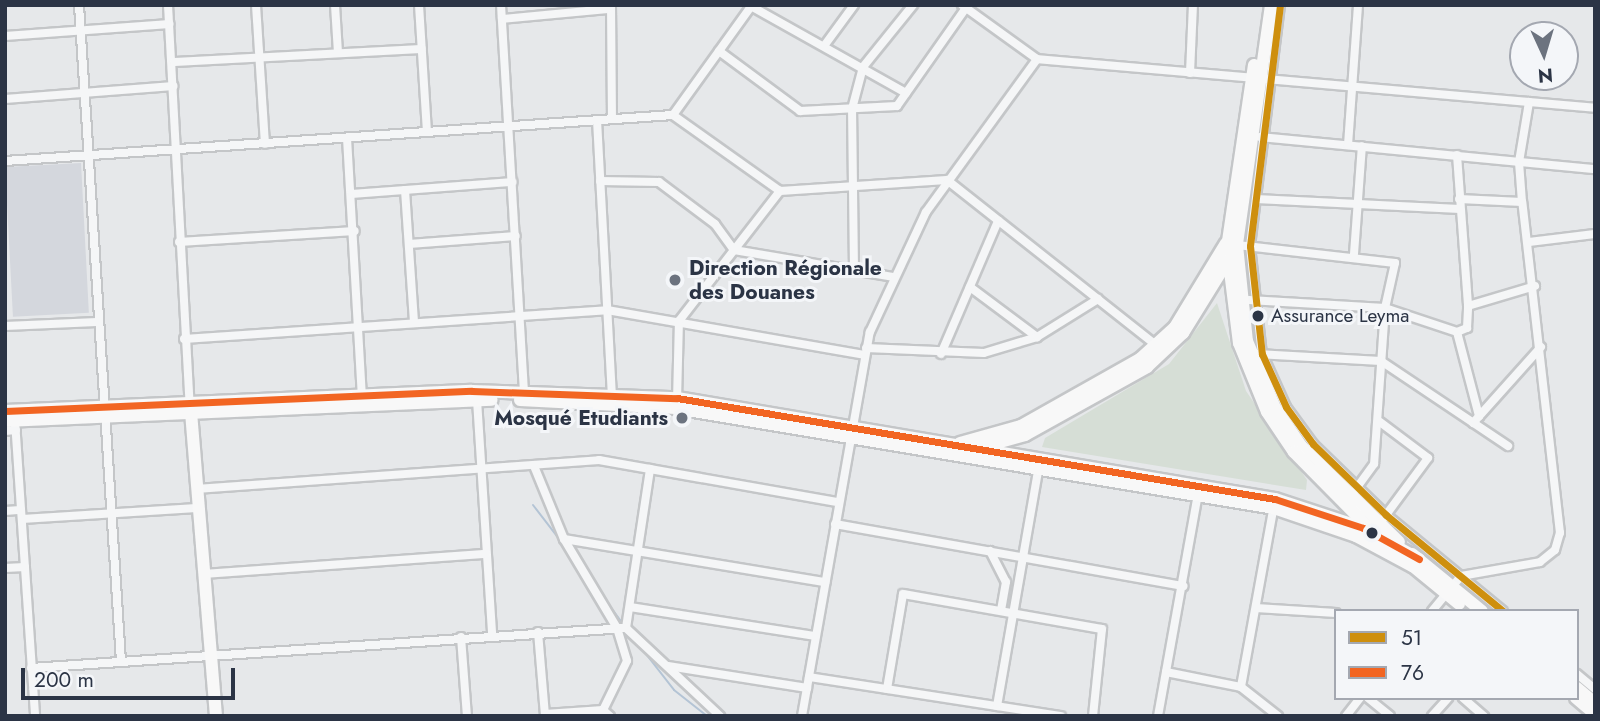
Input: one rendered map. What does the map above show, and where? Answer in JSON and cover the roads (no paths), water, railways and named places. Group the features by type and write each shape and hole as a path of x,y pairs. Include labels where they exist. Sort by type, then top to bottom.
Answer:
{"main road":[{"path":"1261,79 1262,5"},
{"path":"1240,299 1238,244 1271,5"},
{"path":"957,448 976,447 1015,433 1123,384 1161,349 1238,244"},
{"path":"1161,349 1238,244"},
{"path":"1228,261 1240,299 1252,355 1294,452 1381,538 1450,591 1479,609"},
{"path":"1252,355 1294,436 1382,520 1416,563"},
{"path":"10,421 295,401 612,394 957,448 1039,468 1274,503 1381,538"},
{"path":"448,397 477,400 524,395 676,403"},
{"path":"190,407 216,716"},
{"path":"850,430 939,451 1015,433"},
{"path":"1015,433 1026,460"},
{"path":"976,447 1026,460 1039,468"},
{"path":"1274,503 1416,563"},
{"path":"1450,591 1466,609"}],"street":[{"path":"79,5 102,414 121,661"},
{"path":"169,5 174,62 175,149 184,339 190,407"},
{"path":"256,5 265,144"},
{"path":"335,5 338,54"},
{"path":"419,5 427,132"},
{"path":"501,5 524,395"},
{"path":"824,46 854,5"},
{"path":"854,270 857,187 852,109 863,67 913,5"},
{"path":"1190,73 1193,5"},
{"path":"1261,79 1280,5"},
{"path":"1348,145 1358,5"},
{"path":"673,115 751,6 906,93"},
{"path":"719,51 800,111 897,106 964,6 1037,60 1595,108"},
{"path":"502,19 609,7 612,119"},
{"path":"5,36 170,24"},
{"path":"174,62 422,50"},
{"path":"802,716 865,351 893,277 947,180 1037,60"},
{"path":"5,99 174,86"},
{"path":"1434,609 1461,576 1541,562 1555,550 1560,533 1535,286 1522,202 1520,162 1529,102"},
{"path":"5,161 673,115 780,191 947,180 1161,349"},
{"path":"597,120 612,394"},
{"path":"1353,493 1374,464 1380,422 1385,308 1395,264 1354,254 1238,244 1256,199 1254,136 1595,169"},
{"path":"347,138 361,327 362,399"},
{"path":"1354,254 1363,146"},
{"path":"1240,299 1385,308 1457,332 1467,328 1468,306 1457,155"},
{"path":"600,181 659,181 715,224 734,250 893,277"},
{"path":"352,194 513,182"},
{"path":"405,190 414,323"},
{"path":"676,403 679,321 780,191"},
{"path":"1256,199 1358,199 1460,209"},
{"path":"1459,199 1522,202"},
{"path":"941,355 998,220"},
{"path":"179,242 355,231"},
{"path":"1529,242 1595,234"},
{"path":"409,244 516,236"},
{"path":"970,286 1037,337"},
{"path":"1468,306 1535,286"},
{"path":"184,339 607,310 865,351 984,354 1037,337 1098,299"},
{"path":"5,326 97,321"},
{"path":"1457,332 1476,420"},
{"path":"1476,420 1541,347"},
{"path":"1252,355 1381,361 1476,420 1508,446"},
{"path":"477,400 492,634"},
{"path":"5,431 10,421"},
{"path":"10,421 21,514 35,716"},
{"path":"1380,422 1428,458 1382,520 1461,576 1501,609"},
{"path":"196,489 481,471 599,460 838,502"},
{"path":"534,466 564,539 622,628 668,666 720,716"},
{"path":"997,706 1039,468"},
{"path":"538,632 545,715 607,713 627,661 622,628 630,607 650,469"},
{"path":"1158,716 1184,586 1198,493"},
{"path":"1241,687 1274,503"},
{"path":"5,510 21,514 197,508"},
{"path":"835,524 1184,586"},
{"path":"564,539 638,549 825,582"},
{"path":"990,551 1006,582 1001,611"},
{"path":"204,574 486,554"},
{"path":"5,568 25,567"},
{"path":"1006,582 1019,584"},
{"path":"887,689 903,594 1014,613 1106,633 1093,716"},
{"path":"630,607 816,636"},
{"path":"1256,608 1334,613"},
{"path":"32,668 492,634 622,628"},
{"path":"461,637 467,716"},
{"path":"668,666 807,688"},
{"path":"1167,672 1241,687 1278,716"},
{"path":"809,677 1061,716"},
{"path":"1579,679 1588,704"},
{"path":"1346,716 1358,700"},
{"path":"1370,700 1390,716"},
{"path":"1432,716 1446,700"},
{"path":"1465,700 1484,716"}],"waterway":[{"path":"533,505 560,540"},
{"path":"604,598 623,624"},
{"path":"639,645 674,690 707,716"}],"place":[{"name":"Direction Régionale des Douanes","path":"675,280"},
{"name":"Assurance Leyma","path":"1258,316"},
{"name":"Mosqué Etudiants","path":"682,418"}]}
